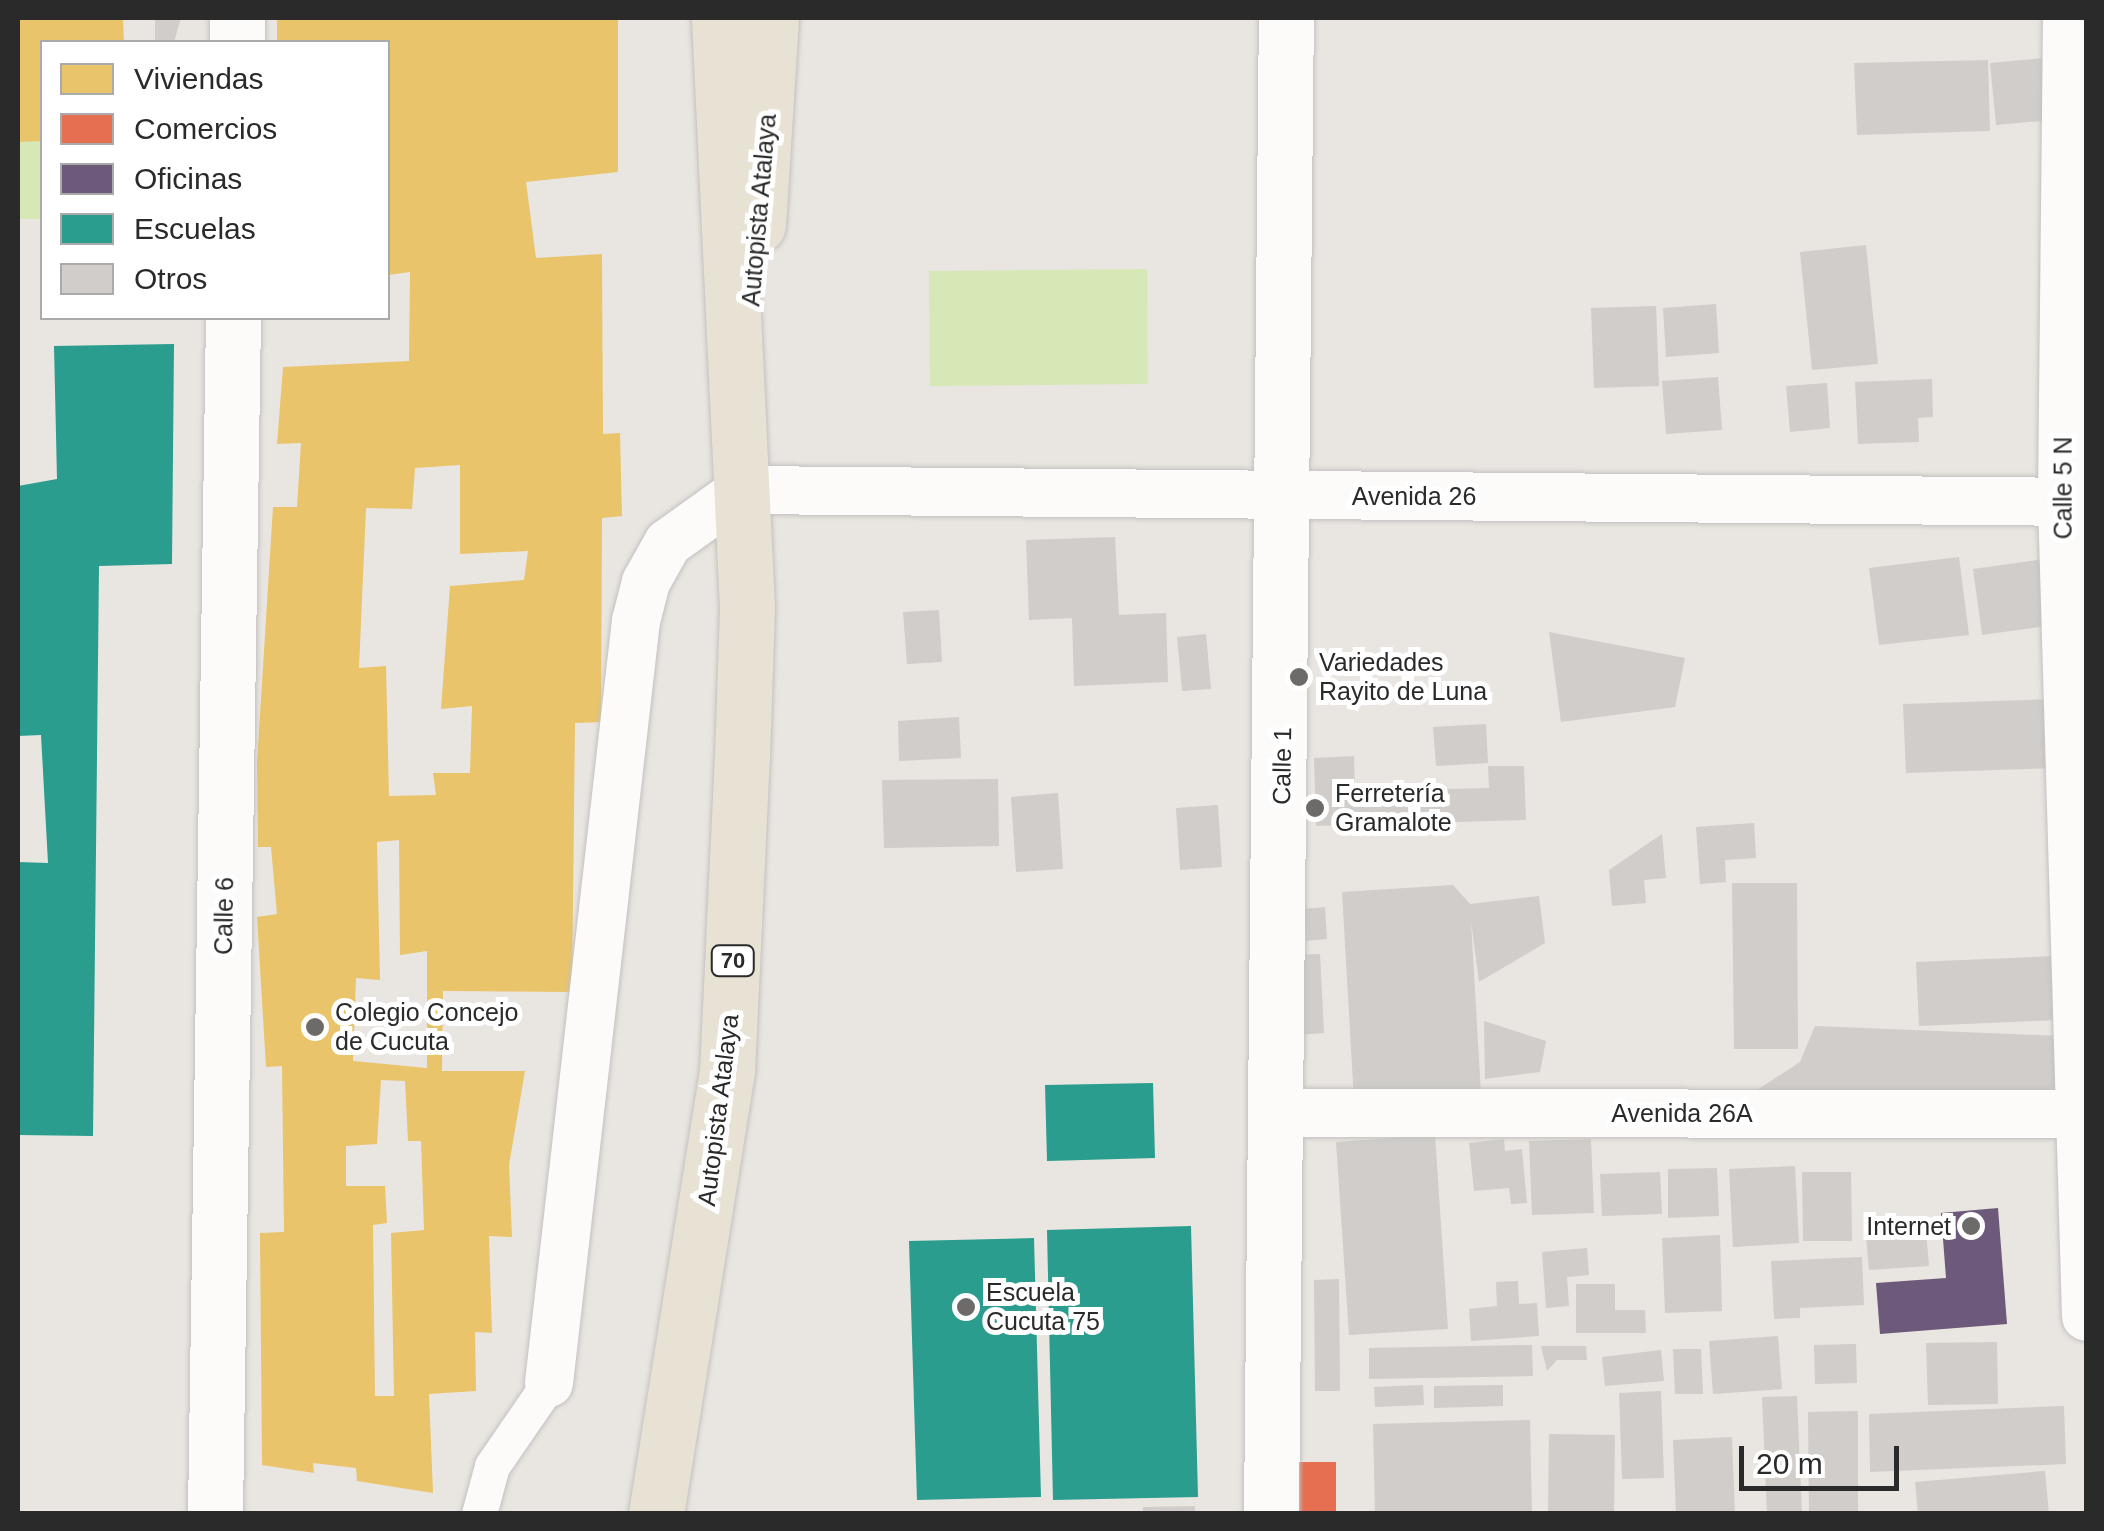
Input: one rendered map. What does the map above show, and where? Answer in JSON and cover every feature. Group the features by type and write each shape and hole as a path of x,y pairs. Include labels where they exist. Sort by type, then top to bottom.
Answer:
{"main road":[{"name":"Autopista Atalaya","path":"656,1514 728,1072 747,608 741,402 719,18"},
{"name":"Autopista Atalaya","path":"741,402 771,18"}],"street":[{"name":"Calle 1","path":"1271,1514 1286,495 1286,18"},
{"name":"Calle 5 N","path":"2067,18 2086,1317"},
{"name":"Calle 6","path":"215,1514 233,320"},
{"name":"Avenida 26","path":"742,490 2074,502"},
{"path":"479,1514 492,1466 549,1383 636,621 646,582 668,543 742,490"},
{"name":"Avenida 26A","path":"1278,1113 2082,1114"}],"green space":[{"path":"18,18 108,18 108,40 40,40 40,219 18,219"},
{"path":"1147,269 1148,384 930,386 929,271"}],"building: Viviendas":[{"path":"18,18 123,18 124,40 40,40 40,141 18,142"},
{"path":"277,18 618,18 618,172 526,182 536,258 602,254 603,434 620,433 622,516 602,518 601,722 575,723 572,992 443,991 442,1071 525,1071 509,1165 512,1237 489,1236 492,1333 475,1332 476,1391 429,1394 433,1493 357,1481 356,1468 313,1463 314,1473 262,1465 260,1233 284,1232 282,1066 266,1067 257,917 277,914 271,847 258,847 257,763 273,507 297,507 301,443 277,444 283,367 409,361 410,272 390,275 390,40 277,40","holes":["460,465 460,554 528,551 524,580 450,586 441,709 472,706 470,773 433,773 436,795 389,796 386,666 359,668 366,508 412,509 415,468","399,840 400,955 427,951 427,1068 353,1061 356,978 380,980 377,842","381,1080 405,1081 408,1141 421,1141 424,1230 391,1233 394,1396 375,1396 373,1225 387,1223 385,1186 346,1186 346,1146 377,1144"]}],"building: Comercios":[{"path":"1297,1462 1336,1462 1336,1514 1297,1514"}],"building: Oficinas":[{"path":"1998,1208 2007,1324 1880,1334 1876,1283 1946,1278 1941,1213"}],"building: Escuelas":[{"path":"174,344 172,564 99,566 93,1136 18,1135 18,862 48,863 41,735 18,736 18,486 57,479 54,346"},
{"path":"1153,1083 1155,1158 1047,1161 1045,1085"},
{"path":"1191,1226 1198,1497 1053,1500 1047,1230"},
{"path":"1034,1238 1041,1497 917,1500 909,1241"}],"building: Otros":[{"path":"155,18 181,18 175,40 155,40"},
{"path":"2044,58 2051,120 1996,125 1990,63"},
{"path":"1988,60 1990,131 1857,135 1854,63"},
{"path":"1866,245 1878,364 1812,370 1800,252"},
{"path":"1716,304 1719,353 1666,357 1663,308"},
{"path":"1656,306 1659,386 1594,388 1591,308"},
{"path":"1718,377 1722,430 1666,434 1662,381"},
{"path":"1932,379 1933,417 1918,418 1919,442 1858,444 1855,382"},
{"path":"1827,383 1830,428 1790,432 1786,386"},
{"path":"1115,537 1119,615 1166,613 1168,682 1074,686 1072,618 1029,620 1026,540"},
{"path":"1959,557 1969,635 1879,645 1869,568"},
{"path":"2052,558 2061,624 1982,635 1973,569"},
{"path":"939,610 942,662 907,664 903,612"},
{"path":"1549,632 1685,658 1675,707 1561,722"},
{"path":"1206,634 1211,689 1182,691 1177,637"},
{"path":"2056,699 2058,768 1906,773 1903,704"},
{"path":"959,717 961,758 899,761 898,721"},
{"path":"1486,724 1488,763 1436,766 1433,727"},
{"path":"1354,756 1355,791 1489,788 1488,766 1524,766 1526,820 1316,826 1314,758"},
{"path":"998,779 999,846 884,848 882,780"},
{"path":"1058,793 1063,869 1016,872 1011,797"},
{"path":"1218,805 1222,867 1180,870 1176,808"},
{"path":"1754,823 1756,858 1725,860 1726,882 1700,884 1696,827"},
{"path":"1662,834 1666,878 1644,880 1646,903 1612,906 1609,870"},
{"path":"1732,883 1797,883 1798,1049 1734,1049"},
{"path":"1453,885 1470,904 1539,896 1545,943 1479,982 1471,921 1481,1094 1354,1101 1342,892"},
{"path":"1325,907 1327,939 1306,941 1304,909"},
{"path":"1320,954 1324,1033 1298,1035 1294,955"},
{"path":"2055,956 2058,1020 1919,1026 1916,962"},
{"path":"1484,1021 1546,1041 1540,1072 1485,1079"},
{"path":"1815,1026 2060,1036 2057,1108 1748,1096 1800,1062"},
{"path":"1435,1135 1448,1329 1349,1335 1336,1142"},
{"path":"1504,1139 1505,1151 1522,1149 1527,1203 1511,1204 1509,1188 1474,1191 1469,1143"},
{"path":"1591,1139 1594,1213 1532,1215 1529,1141"},
{"path":"1795,1166 1799,1243 1733,1247 1729,1169"},
{"path":"1717,1168 1719,1216 1668,1218 1668,1169"},
{"path":"1660,1172 1662,1214 1602,1216 1600,1174"},
{"path":"1802,1172 1851,1172 1852,1241 1803,1241"},
{"path":"1925,1219 1929,1266 1869,1270 1865,1224"},
{"path":"1720,1235 1722,1311 1665,1313 1662,1238"},
{"path":"1587,1248 1589,1275 1567,1277 1569,1306 1546,1308 1542,1252"},
{"path":"1862,1257 1864,1305 1800,1308 1800,1318 1774,1319 1771,1261"},
{"path":"1339,1279 1340,1391 1315,1391 1314,1280"},
{"path":"1518,1281 1519,1304 1537,1303 1539,1336 1471,1341 1469,1309 1497,1306 1496,1282"},
{"path":"1576,1284 1615,1284 1615,1310 1645,1310 1646,1333 1576,1333"},
{"path":"1778,1336 1782,1389 1713,1394 1709,1341"},
{"path":"1997,1342 1998,1404 1928,1405 1926,1343"},
{"path":"1856,1344 1857,1383 1815,1384 1814,1345"},
{"path":"1532,1345 1533,1376 1369,1379 1369,1348"},
{"path":"1541,1346 1586,1346 1587,1360 1557,1360 1547,1371"},
{"path":"1673,1349 1701,1349 1703,1394 1675,1394"},
{"path":"1661,1350 1664,1381 1605,1386 1602,1357"},
{"path":"1423,1385 1424,1405 1375,1407 1374,1387"},
{"path":"1503,1385 1503,1406 1434,1408 1434,1386"},
{"path":"1661,1391 1664,1478 1622,1479 1619,1393"},
{"path":"1797,1396 1802,1514 1767,1514 1762,1397"},
{"path":"2064,1406 2066,1464 1870,1472 1869,1414"},
{"path":"1858,1411 1858,1514 1809,1514 1808,1412"},
{"path":"1530,1420 1532,1514 1375,1514 1373,1424"},
{"path":"1549,1434 1615,1435 1614,1514 1548,1514"},
{"path":"1732,1437 1735,1514 1676,1514 1673,1440"},
{"path":"2045,1471 2049,1514 1918,1514 1915,1482"},
{"path":"1195,1506 1195,1514 1143,1514 1143,1507"}],"place":[{"name":"Variedades Rayito de Luna","path":"1299,677"},
{"name":"Ferretería Gramalote","path":"1315,808"},
{"name":"Colegio Concejo de Cucuta","path":"315,1027"},
{"name":"Internet","path":"1971,1226"},
{"name":"Escuela Cucuta 75","path":"966,1307"}]}
